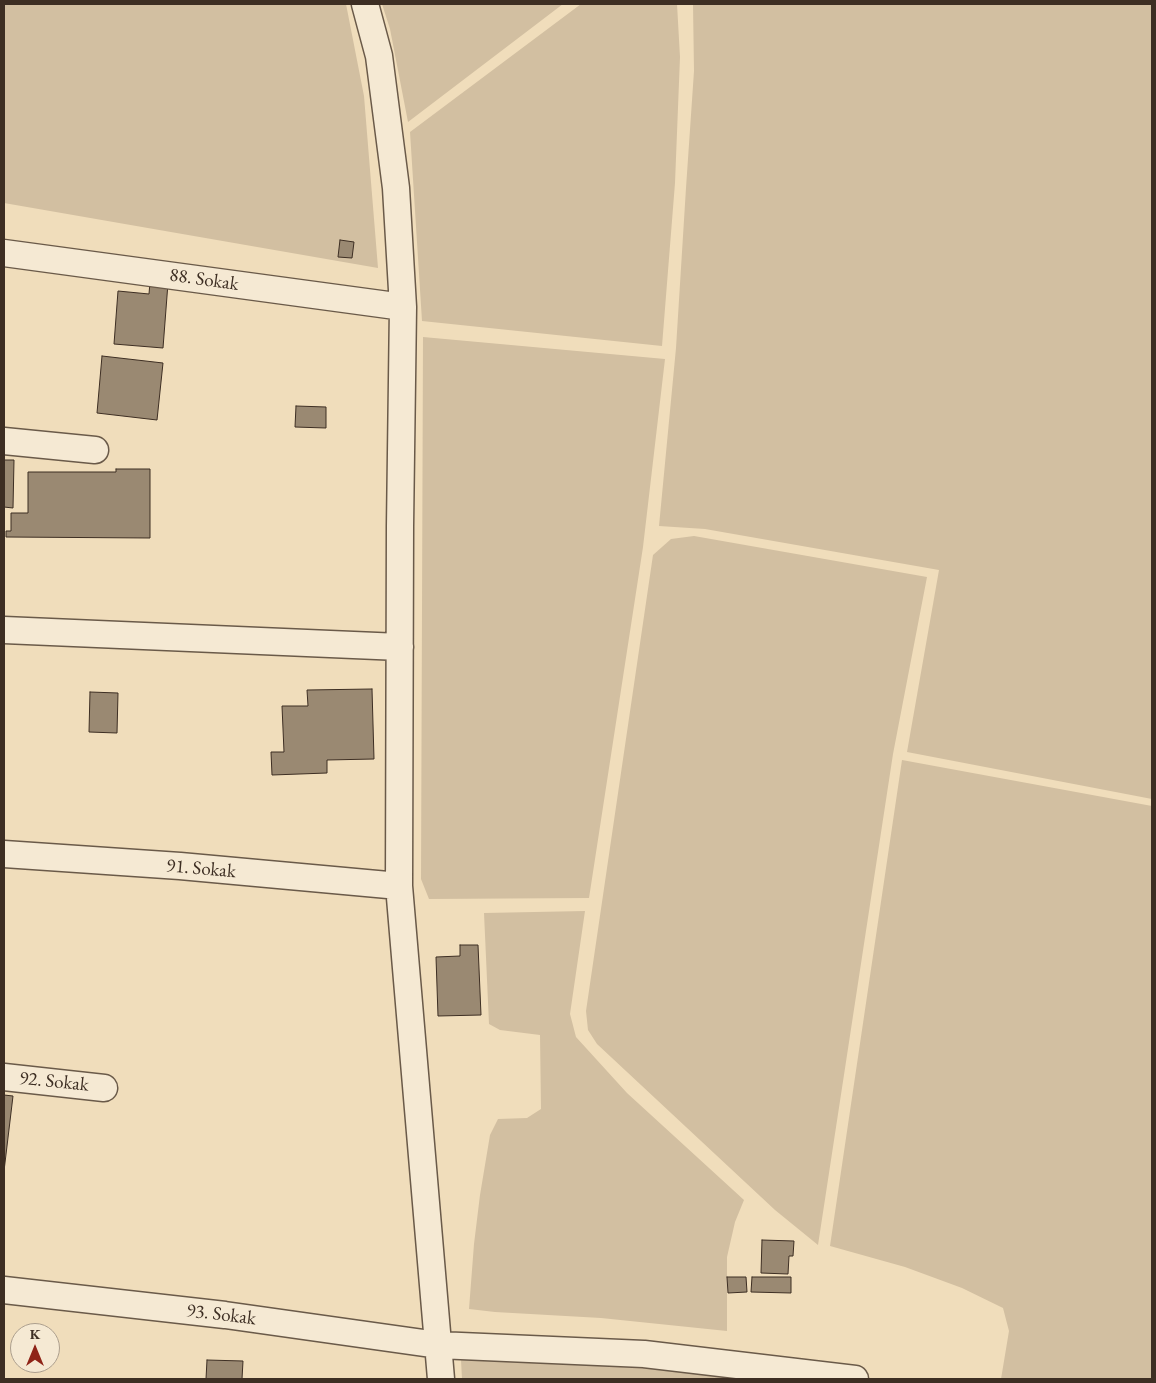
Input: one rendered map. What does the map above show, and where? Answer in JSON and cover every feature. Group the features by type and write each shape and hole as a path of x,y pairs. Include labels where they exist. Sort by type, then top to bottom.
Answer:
{"street":[{"path":"365,4 379,56 396,188 403,307 399,886 441,1379"},
{"name":"88. Sokak","path":"4,252 403,307"},
{"path":"4,441 95,450"},
{"path":"4,630 400,647"},
{"name":"91. Sokak","path":"4,854 180,866 399,886"},
{"name":"92. Sokak","path":"4,1077 104,1088"},
{"name":"93. Sokak","path":"4,1290 226,1315 438,1345 644,1354 855,1379"}],"shaded area":[{"path":"4,4 346,4 364,96 378,268 4,203"},
{"path":"382,4 563,4 408,122 390,29"},
{"path":"581,4 677,4 680,57 675,183 662,346 422,321 410,132"},
{"path":"693,4 1152,4 1152,799 907,752 939,570 705,529 659,526 676,348 694,71"},
{"path":"423,337 665,359 643,547 589,898 429,899 421,879"},
{"path":"694,536 927,577 893,754 818,1245 775,1210 597,1044 588,1030 586,1011 653,555 671,539"},
{"path":"902,760 1152,806 1152,1379 1001,1379 1009,1331 1003,1308 962,1288 905,1267 830,1246"},
{"path":"585,911 570,1014 576,1037 627,1093 744,1200 735,1222 727,1257 727,1331 601,1318 469,1309 474,1244 490,1135 498,1119 527,1118 541,1109 540,1035 500,1030 489,1024 484,913"},
{"path":"471,1353 594,1356 767,1379 462,1379 461,1360"}],"building":[{"path":"340,240 354,242 352,258 338,257"},
{"path":"150,282 168,283 163,348 114,344 118,291 149,294"},
{"path":"102,356 163,363 157,420 97,413"},
{"path":"296,406 326,407 326,428 295,427"},
{"path":"4,460 14,460 13,508 4,507"},
{"path":"116,469 150,469 150,538 6,537 6,531 11,531 11,513 28,513 28,472 116,472"},
{"path":"372,689 374,759 327,760 327,773 272,775 271,752 284,752 282,706 308,706 307,690"},
{"path":"90,692 118,693 117,733 89,732"},
{"path":"460,945 478,945 481,1015 438,1016 436,957 460,956"},
{"path":"4,1095 13,1096 4,1171"},
{"path":"762,1240 794,1241 793,1256 789,1256 788,1274 761,1273"},
{"path":"727,1277 746,1277 747,1292 728,1293"},
{"path":"752,1277 791,1277 791,1293 751,1292"},
{"path":"207,1360 243,1361 242,1379 206,1379"}]}
